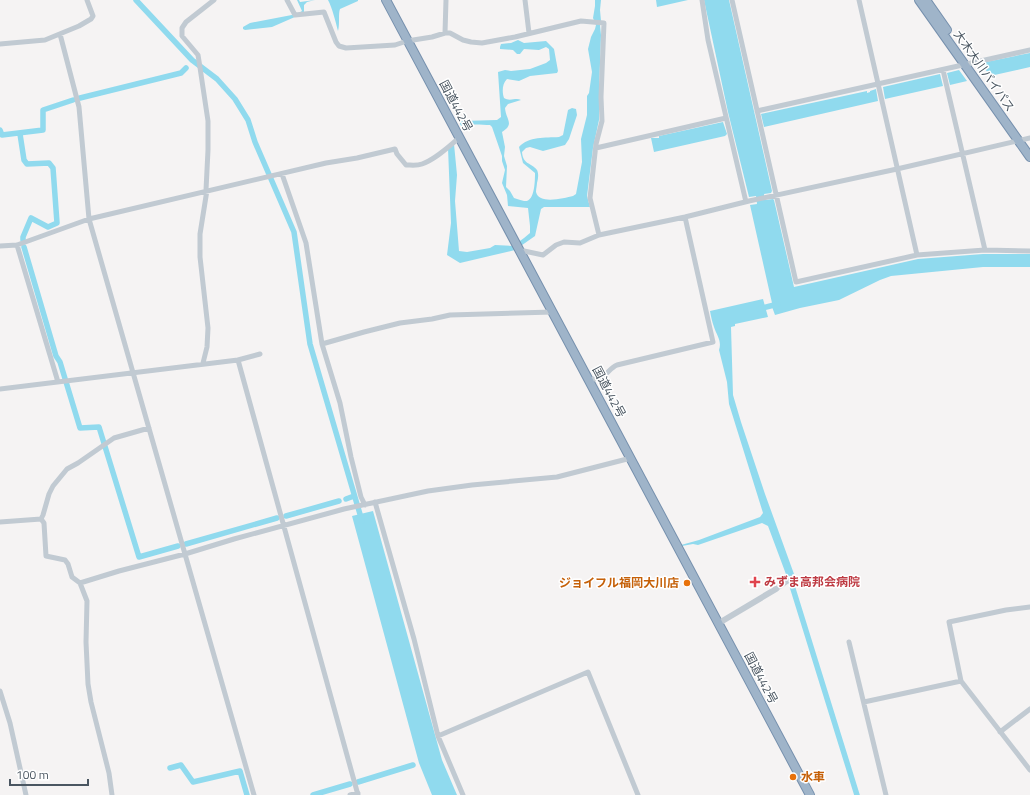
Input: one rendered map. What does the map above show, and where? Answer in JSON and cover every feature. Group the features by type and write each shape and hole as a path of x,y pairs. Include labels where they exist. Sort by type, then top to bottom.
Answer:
{"highway":[{"name":"国道442号","path":"386,0 810,795"},
{"name":"大木大川バイパス","path":"919,0 1030,147"},
{"name":"大木大川バイパス","path":"926,0 968,64"},
{"name":"大木大川バイパス","path":"1024,139 1030,157"}],"street":[{"path":"0,44 45,40 91,19 93,16 88,0"},
{"path":"203,363 207,347 208,328 200,252 200,234 206,190 208,121 200,60 198,55 182,36 182,28 186,22 214,0"},
{"path":"287,0 295,14 324,12 336,42 341,47 346,48 395,45 444,33 450,33 463,40 471,42 482,42 581,21 604,23 601,97 602,121 596,148 590,198 599,235"},
{"path":"444,33 446,0"},
{"path":"525,0 529,33"},
{"path":"702,0 708,40 747,202"},
{"path":"732,0 775,196 796,282 917,256 984,250 1030,251"},
{"path":"859,0 917,256"},
{"path":"60,34 79,107 89,219 210,646 254,795"},
{"path":"757,111 1030,50"},
{"path":"943,70 984,250"},
{"path":"596,148 726,118"},
{"path":"0,246 17,245 89,219 206,190 273,174 282,174 326,163 357,158 395,149 406,165 413,166 422,164 440,153 459,138"},
{"path":"519,251 543,255 556,245 564,242 580,243 599,235 686,217 1024,139"},
{"path":"282,174 306,243 322,344 340,403 351,456 364,505"},
{"path":"589,380 600,378 612,367 617,365 713,342 686,217"},
{"path":"17,245 60,382"},
{"path":"322,344 400,323 450,315 553,312"},
{"path":"0,389 76,381 203,363 238,360 260,354"},
{"path":"238,360 358,794 350,795"},
{"path":"41,519 44,515 49,494 53,486 66,469 78,463 109,440 149,428"},
{"path":"80,583 234,539 375,502 425,492 494,482 557,477 631,458"},
{"path":"375,502 414,639 438,736 463,795"},
{"path":"0,522 41,519"},
{"path":"41,519 44,523 46,556 65,560 68,564 72,577 80,583 87,601 86,642 88,684 91,702 109,773 112,795"},
{"path":"719,623 792,578"},
{"path":"1030,607 1006,610 949,622 961,681 1030,770"},
{"path":"850,642 886,795"},
{"path":"438,736 588,672 638,795"},
{"path":"864,702 961,681"},
{"path":"0,691 10,723 26,795"},
{"path":"1000,732 1030,709"}],"water":[{"path":"297,0 300,2 315,0 307,2 304,5 304,13 272,27 243,29 243,27 250,23 297,14 302,11"},
{"path":"328,0 358,0 340,9 338,31 332,11"},
{"path":"595,0 601,0 599,120 593,148 587,196 590,207 544,207 541,209 535,236 515,250 460,263 447,255 451,223 448,148 454,144 457,175 455,201 459,251 467,252 490,248 495,245 513,246 530,233 528,208 508,206 507,195 502,183 505,170 492,127 490,125 476,124 462,127 460,124 461,121 497,120 501,117 498,72 505,70 511,71 530,69 550,60 549,49 546,47 539,50 524,49 520,54 517,54 513,50 500,49 501,44 511,43 518,40 524,43 546,41 554,49 558,71 557,73 530,76 519,81 507,79 504,83 504,98 508,100 521,100 508,104 505,108 509,122 508,127 502,132 505,147 504,156 507,166 506,187 514,198 528,201 534,190 535,173 523,163 519,147 523,143 532,139 559,137 563,135 568,110 572,108 576,109 577,115 569,139 565,145 543,151 530,147 526,148 522,152 524,159 535,167 538,172 536,192 538,196 547,200 552,200 573,196 576,194 582,162 581,139 587,115 587,96 589,93 592,72 588,49 596,25 593,18"},
{"path":"656,0 688,0 657,7"},
{"path":"704,0 729,0 772,191 771,193 764,194 765,200 774,200 794,287 918,259 983,254 1030,254 1030,267 983,267 891,276 839,300 775,315 771,304 750,205 757,204 756,196 749,197 728,112"},
{"path":"1030,53 1030,67 990,76 981,63"},
{"path":"959,70 967,81 950,85 947,73"},
{"path":"940,74 943,86 885,99 883,87"},
{"path":"876,89 878,101 764,127 761,114 867,91 867,93"},
{"path":"723,122 727,134 725,136 654,152 651,138 659,138 659,136"},
{"path":"763,299 768,317 735,324 735,326 731,327 733,395 765,494 794,574 787,577 768,526 762,523 698,545 681,545 699,540 760,517 763,513 729,404 727,382 719,350 720,341 713,325 710,311"},
{"path":"373,511 442,760 457,795 432,795 419,763 352,516"}],"waterway":[{"path":"136,0 192,60 217,79 235,99 248,120 255,142 294,232 310,344 362,521"},
{"path":"80,98 181,73 186,68"},
{"path":"0,130 2,135 43,130 43,110 73,100"},
{"path":"20,134 24,160 27,164 49,163 53,168 57,223 48,227 31,218 23,240"},
{"path":"24,247 56,356 60,362 80,428 99,427 139,557 178,546"},
{"path":"759,309 778,304"},
{"path":"346,499 354,496"},
{"path":"286,516 339,501"},
{"path":"186,544 277,518"},
{"path":"789,576 857,795"},
{"path":"170,768 181,765 193,782 240,771 247,795"},
{"path":"358,782 413,765"},
{"path":"313,795 350,784"}],"place":[{"name":"みずま高邦会病院","path":"755,582"},
{"name":"ジョイフル福岡大川店","path":"687,583"},
{"name":"水車","path":"793,777"}]}
